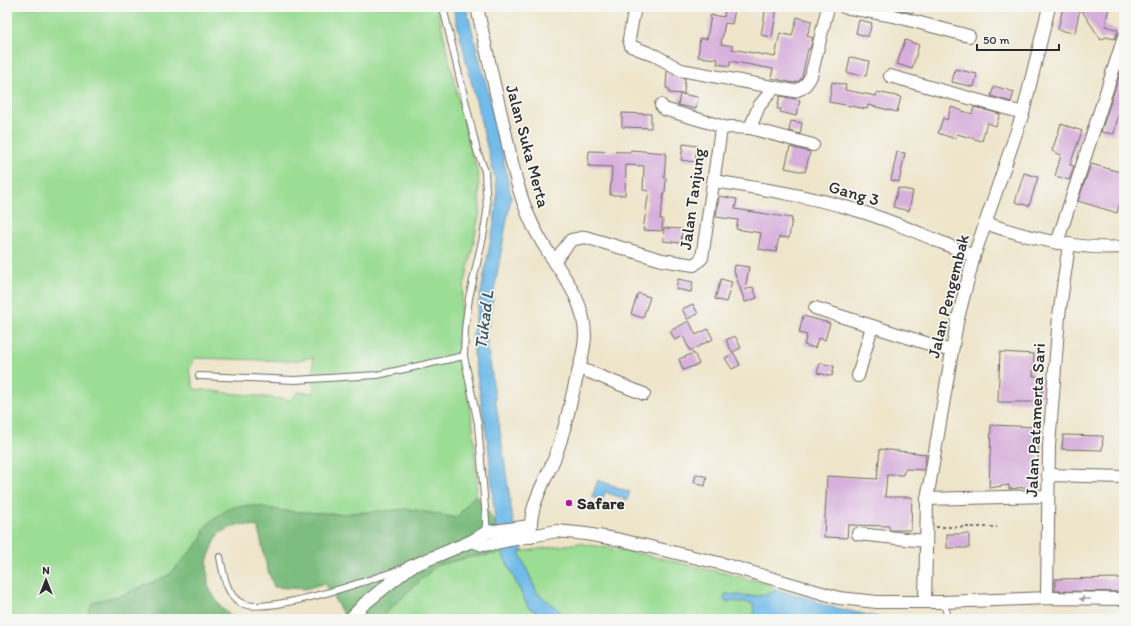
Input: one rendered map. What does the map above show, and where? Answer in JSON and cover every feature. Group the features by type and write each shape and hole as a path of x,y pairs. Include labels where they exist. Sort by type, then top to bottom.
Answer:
{"street":[{"name":"Jalan Suka Merta","path":"477,7 520,194 534,227 554,262 572,289 584,316 585,338 564,432 554,458 540,487 526,532"},
{"path":"634,7 629,44 631,46 663,60 681,70 794,91 801,89 806,85 811,76 828,7"},
{"path":"844,7 894,16 969,36"},
{"name":"Jalan Pengembak","path":"925,602 925,527 927,498 951,351 974,256 1023,113 1049,7"},
{"path":"1057,243 1124,37"},
{"path":"890,76 1023,113"},
{"path":"750,128 759,106 774,88"},
{"path":"661,105 664,109 724,127 750,128 813,145"},
{"name":"Jalan Tanjung","path":"554,262 572,240 585,237 678,263 694,265 699,262 702,258 719,135 721,129 724,127"},
{"name":"Gang 3","path":"720,182 802,196 849,208 893,223 974,256"},
{"path":"985,223 1020,235 1057,243 1124,247"},
{"name":"Jalan Patamerta Sari","path":"1047,598 1048,475 1058,324 1069,244"},
{"path":"815,308 951,351"},
{"path":"858,376 872,326"},
{"path":"579,368 644,394"},
{"path":"1048,475 1124,478"},
{"path":"927,498 1048,496"},
{"path":"350,619 364,604 410,567 490,532 557,531 621,540 723,564 839,598 877,602 943,602 1047,598 1124,599"},
{"path":"472,541 483,545 496,543 526,532"},
{"path":"858,534 925,541"}],"lane":[{"path":"443,7 477,151 485,171 487,212 483,237 469,298 465,329 464,356 478,424 481,455 482,493 490,532"},
{"path":"199,376 295,380 377,375 464,356"},
{"path":"220,557 225,581 232,593 241,603 252,606 307,598 410,567"},
{"path":"943,602 950,619"}],"path":[{"path":"925,527 997,527"}],"green space":[{"path":"7,7 437,7 471,153 478,172 480,211 462,297 458,342 473,426 477,483 476,494 456,518 410,509 340,514 284,511 248,505 219,515 211,521 204,529 202,539 169,575 123,595 93,602 85,619 7,619","holes":["313,357 314,393 298,392 291,400 194,389 189,370 195,358 294,361"]},
{"path":"476,494 495,522 502,553 470,557 437,565 379,619 346,619 325,583 305,589 274,587 267,568 258,527 239,524 218,534 207,561 208,586 221,608 237,619 85,619 93,602 123,595 169,575 202,539 204,529 211,521 228,509 238,506 258,506 284,511 340,514 410,509 456,518"},
{"path":"579,543 642,554 770,584 776,590 765,595 758,596 725,594 725,601 746,602 753,604 754,613 747,619 570,619 537,593 519,552"},
{"path":"502,553 528,607 549,619 379,619 437,565 470,557"}],"water":[{"name":"Tukad L","path":"453,7 466,7 497,126 511,197 486,335 513,521 523,551 519,552 537,593 570,619 549,619 528,607 502,553 495,522 489,452 474,356 473,334 494,223 497,197 496,183"},
{"path":"598,480 630,492 627,500 605,492 602,501 592,497"},
{"path":"776,590 810,598 823,605 886,619 747,619 754,613 753,604 746,602 724,601 725,594 758,596 771,593"}],"building":[{"path":"725,7 735,9 732,24 725,23 721,44 733,46 732,49 775,57 780,33 792,36 797,17 812,21 807,36 813,38 810,49 808,49 802,77 799,81 794,83 771,78 773,69 730,61 730,66 717,64 718,59 698,57 700,38 707,39 711,15 724,17"},
{"path":"766,7 777,7 772,37 761,35"},
{"path":"886,7 914,7 912,13"},
{"path":"1063,7 1109,7 1105,26 1118,30 1115,39 1106,37 1101,40 1080,8 1075,33 1058,30"},
{"path":"859,20 872,23 868,37 856,33"},
{"path":"905,40 919,45 912,69 897,64"},
{"path":"850,57 869,61 866,76 847,73"},
{"path":"1122,67 1124,68 1124,104 1120,116 1118,116 1114,134 1101,132"},
{"path":"955,69 977,74 974,87 952,82"},
{"path":"667,71 685,78 684,94 669,93 669,89 666,88"},
{"path":"832,82 846,85 845,90 876,96 877,92 901,97 897,112 868,105 867,109 829,102"},
{"path":"994,86 1014,92 1011,102 991,96"},
{"path":"680,94 698,97 696,109 678,105"},
{"path":"780,96 800,100 796,116 780,112 781,109 777,109"},
{"path":"951,107 972,114 974,107 1000,114 996,126 987,123 982,141 957,134 955,139 938,133 943,118 947,120"},
{"path":"622,113 651,114 651,128 622,127"},
{"path":"791,121 802,123 800,134 789,131"},
{"path":"1061,124 1082,131 1070,165 1074,166 1069,180 1055,176 1061,155 1052,151"},
{"path":"683,144 697,146 695,162 681,160"},
{"path":"790,147 810,152 805,172 785,168"},
{"path":"631,150 666,153 664,178 666,178 665,192 660,219 663,219 662,231 643,230 649,191 643,190 644,166 626,165 625,195 610,195 612,167 588,166 589,151 630,152"},
{"path":"897,152 905,153 899,182 891,180"},
{"path":"1091,164 1124,173 1124,190 1117,213 1078,201"},
{"path":"1024,173 1038,177 1029,206 1015,202"},
{"path":"898,188 913,191 909,211 893,207"},
{"path":"719,196 737,199 735,209 792,218 789,238 779,237 776,252 758,249 761,233 736,229 738,220 716,217"},
{"path":"664,228 682,229 681,243 663,241"},
{"path":"735,265 749,267 745,290 753,287 757,298 745,302 734,271"},
{"path":"678,279 693,282 691,292 676,289"},
{"path":"721,279 732,282 726,302 715,299"},
{"path":"638,293 650,297 643,318 631,314"},
{"path":"693,304 698,314 687,319 682,309"},
{"path":"803,316 830,323 825,340 818,338 815,348 804,345 807,335 799,333"},
{"path":"689,321 696,335 708,329 713,339 690,351 683,336 675,340 670,331"},
{"path":"735,336 741,348 732,352 726,340"},
{"path":"1000,352 1034,354 1033,376 1042,377 1042,402 998,402"},
{"path":"694,353 699,364 683,370 679,359"},
{"path":"734,353 740,365 732,369 725,358"},
{"path":"820,363 834,366 832,376 817,373"},
{"path":"991,425 1039,427 1037,489 1026,489 1027,487 1009,489 1009,485 989,488"},
{"path":"1063,435 1103,436 1102,450 1062,449"},
{"path":"880,449 926,454 924,470 905,469 903,475 887,475 885,497 912,497 911,530 889,530 889,526 848,525 847,538 824,537 827,476 877,479"},
{"path":"696,474 707,477 705,486 694,483"},
{"path":"947,534 969,534 969,548 947,548"},
{"path":"1124,578 1124,592 1055,591 1055,579"}],"place":[{"name":"Safare","path":"569,503"}]}
